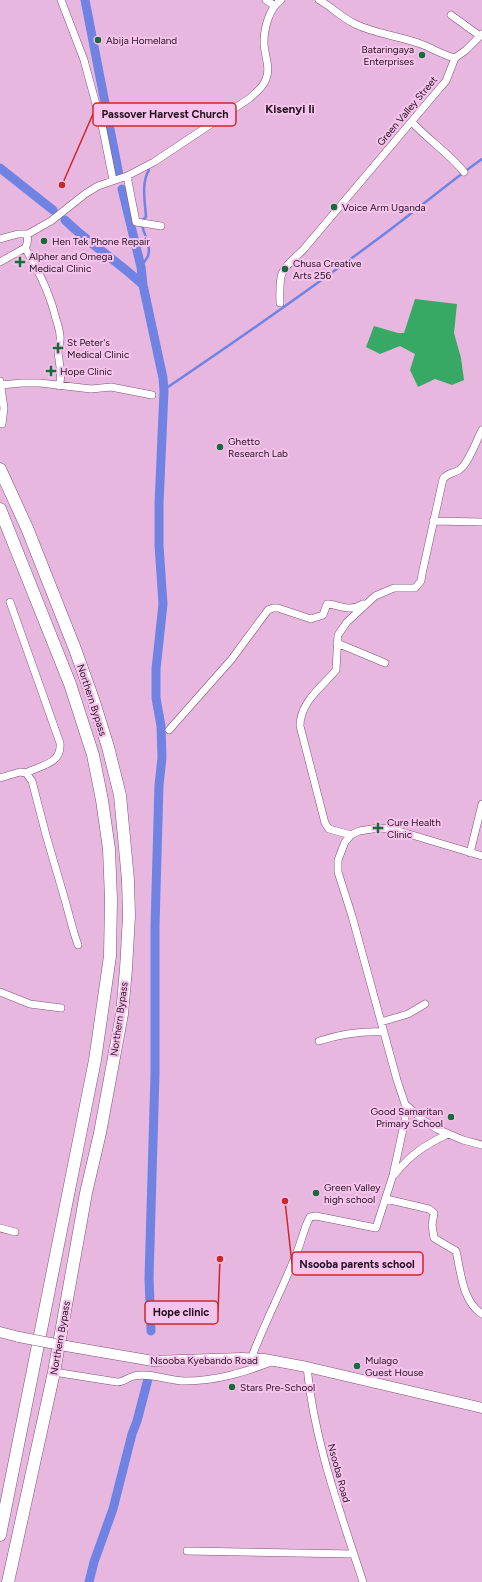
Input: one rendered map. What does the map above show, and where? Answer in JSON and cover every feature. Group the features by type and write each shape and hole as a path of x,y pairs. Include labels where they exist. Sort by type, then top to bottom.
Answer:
{"highway":[{"name":"Northern Bypass","path":"0,468 27,528 75,649 108,747 120,795 128,880 129,916 122,1014 100,1133 86,1192 54,1372 8,1582"},
{"name":"Northern Bypass","path":"0,509 70,684 92,755 102,800 109,849 111,899 110,956 95,1060 0,1535"}],"street":[{"path":"62,0 84,60 103,130 113,180"},
{"path":"266,0 275,6"},
{"path":"0,239 18,234 28,234 51,221 85,194 98,186 127,176 154,162 260,89 266,81 268,74 264,43 266,26 275,6 281,0"},
{"path":"319,0 354,24 380,34 421,44 444,55 455,58 466,50 481,35 451,15"},
{"name":"Green Valley Street","path":"280,303 279,282 283,270 303,250 412,122 446,80 455,58"},
{"path":"412,122 424,135 456,162 464,172"},
{"path":"127,176 136,222 161,226"},
{"path":"0,262 25,248 28,244 28,234"},
{"path":"25,248 38,269 49,293 58,325 60,340 58,351 61,370 61,380 59,386"},
{"path":"2,424 4,408 0,383 34,383 91,389 111,388 152,395"},
{"path":"170,730 231,660 268,610 278,608 311,618 323,615 327,604 345,609 352,609 375,596 394,588 415,588 422,582 422,574 443,479 448,474 458,471 465,464 482,430"},
{"path":"433,521 482,522"},
{"path":"351,835 329,829 325,823 300,726 301,712 312,695 336,670 338,635 342,628 375,596"},
{"path":"0,778 20,772 26,773 57,758 61,751 10,602"},
{"path":"337,643 385,663"},
{"path":"26,773 32,781 44,829 78,945"},
{"path":"470,853 482,804"},
{"path":"251,1359 265,1323 295,1258 310,1217 316,1216 376,1228 393,1175 405,1120 405,1104 352,916 338,872 338,860 344,842 351,835 359,832 379,828 392,829 482,856"},
{"path":"0,992 30,1004 61,1008"},
{"path":"381,1022 408,1014 425,1004"},
{"path":"320,1041 365,1031 384,1032"},
{"path":"405,1104 428,1124 448,1134 482,1145"},
{"path":"393,1175 411,1155 424,1146 448,1134"},
{"path":"386,1199 429,1209 434,1213 432,1225 434,1238 456,1251 465,1292 471,1305 482,1314"},
{"path":"0,1228 15,1232"},
{"name":"Nsooba Kyebando Road","path":"0,1332 66,1346 153,1361 251,1359 274,1361 307,1367 482,1408"},
{"path":"54,1372 117,1382 123,1382 134,1376 154,1376 169,1380 195,1380 213,1379 240,1374 274,1361"},
{"name":"Nsooba Road","path":"307,1367 311,1401 324,1457 353,1554 363,1582"},
{"path":"187,1551 353,1554"}],"green space":[{"path":"415,299 457,304 454,333 461,358 464,380 452,385 435,379 418,387 410,370 415,354 400,346 380,354 366,347 374,326 398,333 404,333"}],"waterway":[{"path":"85,0 119,175"},
{"path":"164,391 396,226 482,159"},
{"path":"0,168 53,210"},
{"path":"141,267 149,252 148,243 141,221 146,217 144,186 149,170"},
{"path":"122,189 141,267 143,285 163,378 164,391 159,504 159,545 163,604 156,669 156,698 161,726 162,758 159,785 155,926 155,1074 149,1278 151,1331"},
{"path":"65,220 143,285"},
{"path":"89,1582 94,1562 113,1509 148,1379"}],"place":[{"name":"Abija Homeland","path":"98,40"},
{"name":"Bataringaya Enterprises","path":"422,55"},
{"name":"Passover Harvest Church","path":"62,185"},
{"name":"Voice Arm Uganda","path":"334,207"},
{"name":"Hen Tek Phone Repair","path":"44,241"},
{"name":"Alpher and Omega Medical Clinic","path":"20,262"},
{"name":"Chusa Creative Arts 256","path":"285,269"},
{"name":"St Peter's Medical Clinic","path":"58,348"},
{"name":"Hope Clinic","path":"51,371"},
{"name":"Ghetto Research Lab","path":"220,447"},
{"name":"Cure Health Clinic","path":"378,828"},
{"name":"Good Samaritan Primary School","path":"451,1117"},
{"name":"Green Valley high school","path":"316,1193"},
{"name":"Nsooba parents school","path":"285,1201"},
{"name":"Hope clinic","path":"220,1259"},
{"name":"Mulago Guest House","path":"357,1366"},
{"name":"Stars Pre-School","path":"232,1387"}],"district":[{"name":"Kisenyi Ii","path":"290,109"}]}
